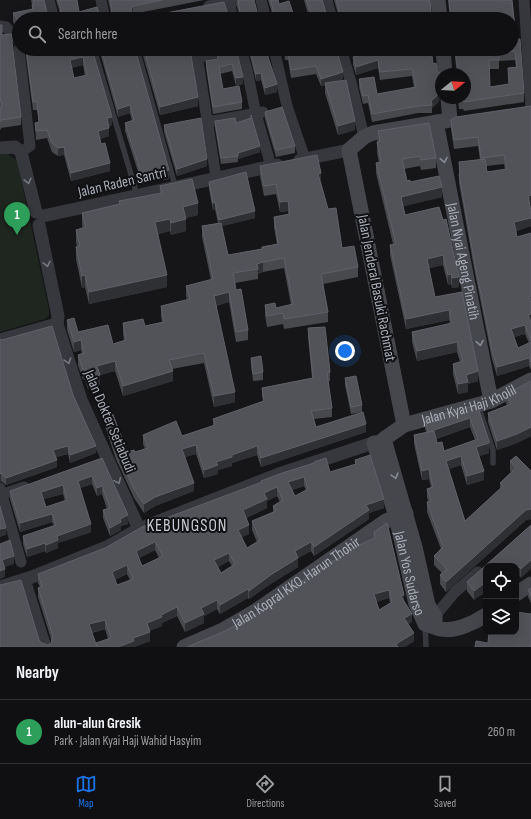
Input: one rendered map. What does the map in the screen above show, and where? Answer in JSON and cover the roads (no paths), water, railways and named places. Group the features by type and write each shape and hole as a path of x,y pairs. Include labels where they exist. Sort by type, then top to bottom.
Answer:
{"main road":[{"path":"438,0 439,12"},
{"path":"444,56 445,68"},
{"name":"Jalan Nyai Ageng Pinatih","path":"448,104 448,120 484,403"},
{"path":"350,150 364,138 373,133 448,120"},
{"name":"Jalan Jenderal Basuki Rachmat","path":"350,150 404,425"},
{"name":"Jalan Kyai Haji Kholil","path":"379,441 404,425 484,403 531,380"},
{"name":"Jalan Yos Sudarso","path":"379,441 428,605 431,622"},
{"name":"Jalan Kopral KKO. Harun Thohir","path":"184,647 221,631 247,616 386,521 401,515"},
{"path":"519,592 531,584"},
{"path":"431,622 440,629 453,629 483,617"}],"street":[{"path":"49,0 52,12"},
{"path":"101,0 104,12"},
{"path":"261,0 264,12"},
{"path":"327,0 330,12"},
{"path":"524,0 528,108"},
{"path":"202,8 233,1 233,12"},
{"path":"0,26 6,27 12,35"},
{"path":"0,148 15,147 21,152 30,146 20,56"},
{"path":"196,56 216,177"},
{"path":"243,56 256,114 271,166"},
{"path":"275,56 279,108 305,159"},
{"path":"343,56 351,82 364,138"},
{"path":"207,122 256,114 279,108"},
{"name":"Jalan Raden Santri","path":"40,218 216,177 350,150"},
{"name":"Jalan Dokter Setiabudi","path":"21,152 40,218 58,316 57,324 81,400 103,459 139,529"},
{"path":"0,340 57,324"},
{"path":"0,587 25,579 109,546 139,529 279,474 379,441"},
{"path":"21,562 1,492 32,484"},
{"path":"431,622 455,592 483,567"},
{"path":"25,579 46,647"}],"lane":[{"path":"96,56 137,195"},
{"path":"139,56 175,186"},
{"path":"484,403 493,450 493,463"},
{"path":"426,647 431,622"}],"place":[{"name":"alun-alun Gresik","path":"17,235"}],"district":[{"name":"KEBUNGSON","path":"187,525"}]}
